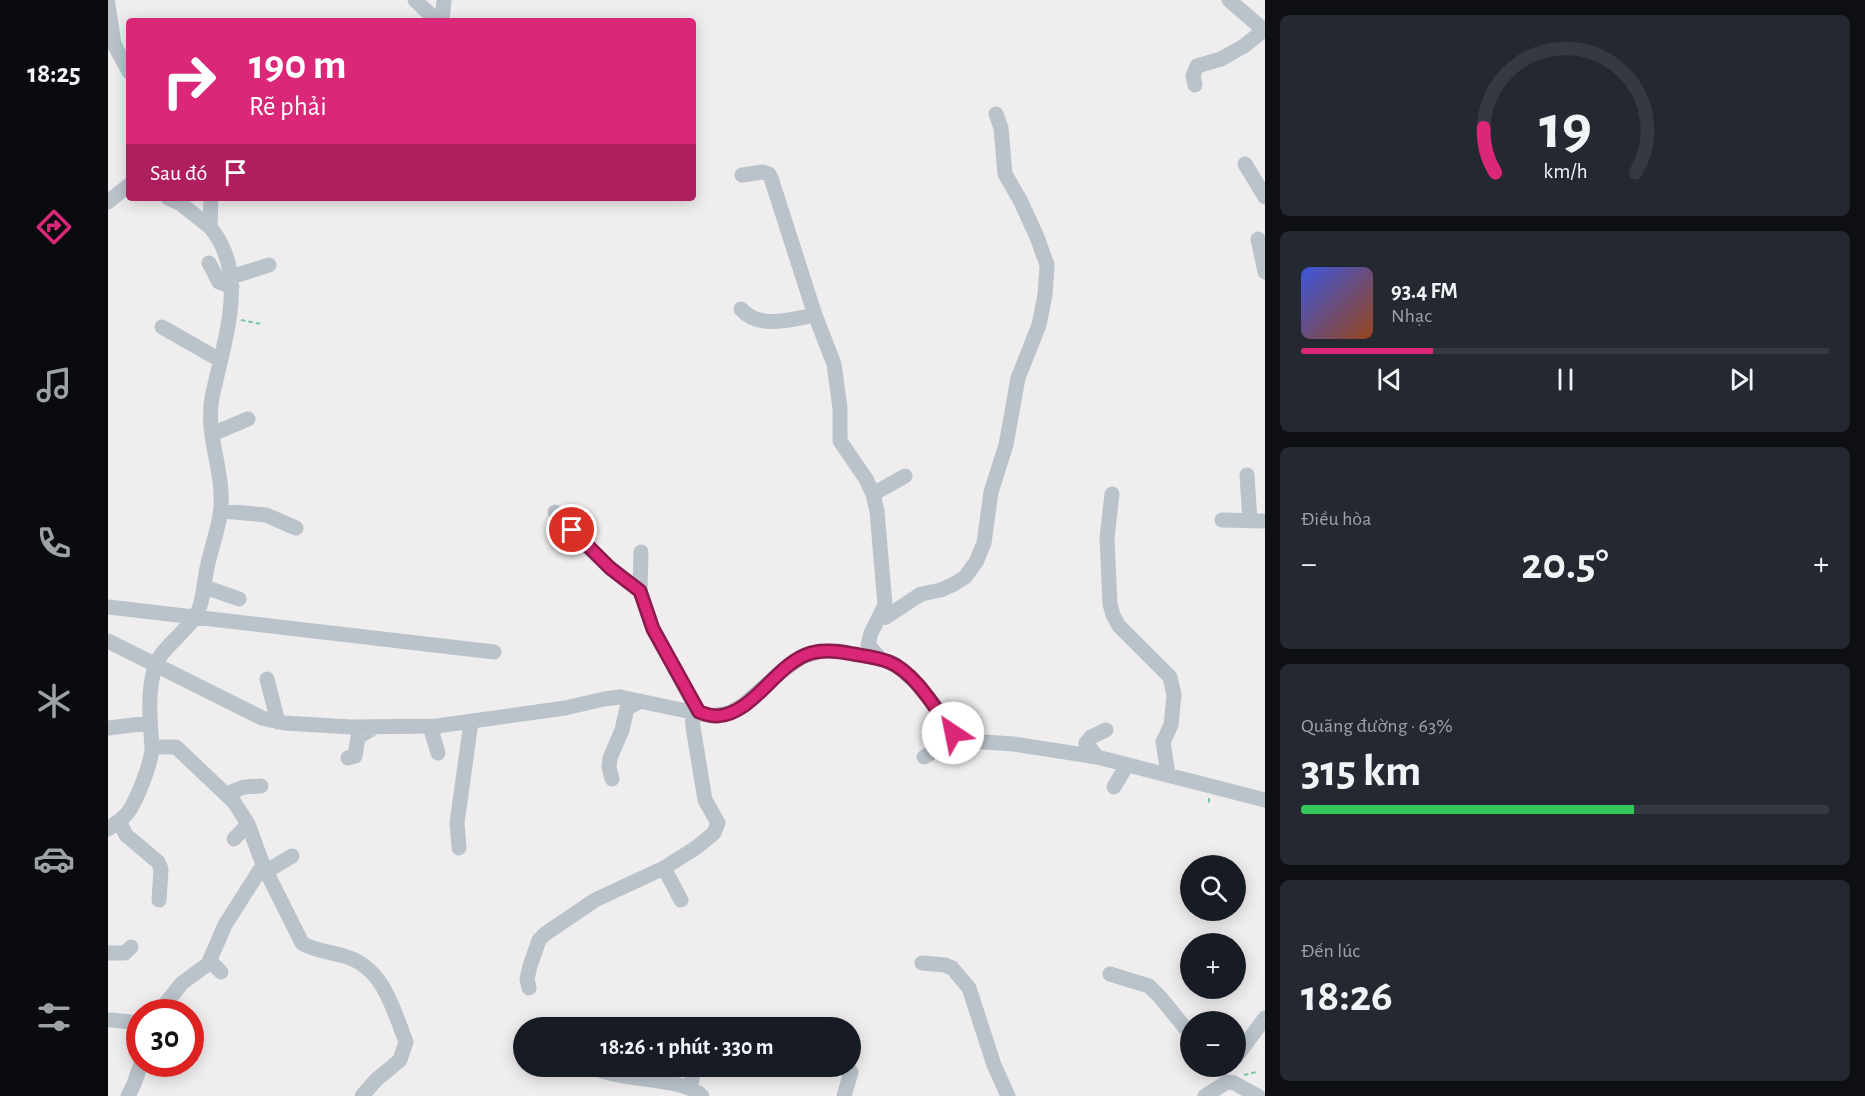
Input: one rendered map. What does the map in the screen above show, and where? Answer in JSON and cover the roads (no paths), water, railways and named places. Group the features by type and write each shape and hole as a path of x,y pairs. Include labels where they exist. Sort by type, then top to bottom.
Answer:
{"street":[{"path":"415,0 434,18"},
{"path":"442,18 444,0"},
{"path":"1195,85 1193,76 1197,66 1221,59 1244,46 1264,30 1228,0"},
{"path":"108,4 114,44 126,66"},
{"path":"880,618 921,594 941,590 954,584 965,577 976,562 984,543 992,492 1006,444 1018,378 1040,325 1047,266 1037,237 1005,174 1001,128 996,114"},
{"path":"1245,164 1265,197"},
{"path":"742,175 763,172 769,174 771,178 837,377 840,441 866,479 873,494 878,523 885,605 871,633 868,645 881,659"},
{"path":"108,202 126,187"},
{"path":"159,900 161,869 158,862 113,825 129,812 147,767 152,747 149,706 155,664 196,616 222,511 210,407 229,318 231,282 223,246 210,227 174,201"},
{"path":"210,227 211,201"},
{"path":"1258,239 1265,272"},
{"path":"209,263 219,282 231,282 269,265"},
{"path":"741,309 750,318 768,321 815,315"},
{"path":"162,327 220,360"},
{"path":"212,434 248,419"},
{"path":"1222,520 1257,521 1247,475"},
{"path":"873,494 905,476"},
{"path":"1112,494 1107,538 1110,604 1119,626 1170,677 1174,695 1171,726 1163,742 1168,774"},
{"path":"222,511 266,515 296,528"},
{"path":"555,512 599,559 620,578 640,591"},
{"path":"641,552 640,591 653,629 701,713"},
{"path":"205,587 239,599"},
{"path":"108,607 494,652"},
{"path":"108,641 262,718 278,722 374,728 437,726 471,722 620,698 718,716 737,710 782,671 810,653 839,651 895,664 915,682 933,703 953,733 959,737 977,743 1014,744 1097,757 1265,800"},
{"path":"267,679 278,722"},
{"path":"612,779 609,767 610,758 622,730 627,708 641,701"},
{"path":"529,988 527,980 530,966 539,940 545,934 595,900 664,868 714,833 718,826 705,800 693,727 692,715 701,713"},
{"path":"459,848 457,823 471,722"},
{"path":"108,728 150,723"},
{"path":"437,726 432,733 438,753"},
{"path":"348,758 355,756 358,737 374,728"},
{"path":"1097,757 1086,743 1091,737 1106,730"},
{"path":"924,757 959,737"},
{"path":"152,747 176,747 234,802 248,825 265,868 302,943 361,963 374,973 386,992 406,1042 405,1048 397,1062 362,1096"},
{"path":"1114,787 1127,765"},
{"path":"226,794 244,787 261,786"},
{"path":"234,839 248,825"},
{"path":"169,999 182,983 210,960 225,925 265,868 292,856"},
{"path":"664,868 681,900"},
{"path":"108,952 125,952 132,947"},
{"path":"210,960 221,972"},
{"path":"922,963 945,965 952,968 969,988 994,1065 1008,1096"},
{"path":"1110,974 1149,986 1180,1022"},
{"path":"1246,1044 1265,1018"},
{"path":"111,1020 126,1022"},
{"path":"128,1096 137,1077"},
{"path":"627,1077 696,1092 695,1077"},
{"path":"844,1096 850,1077"},
{"path":"1205,1096 1227,1082 1229,1077"},
{"path":"1227,1082 1234,1083 1258,1096"}]}
